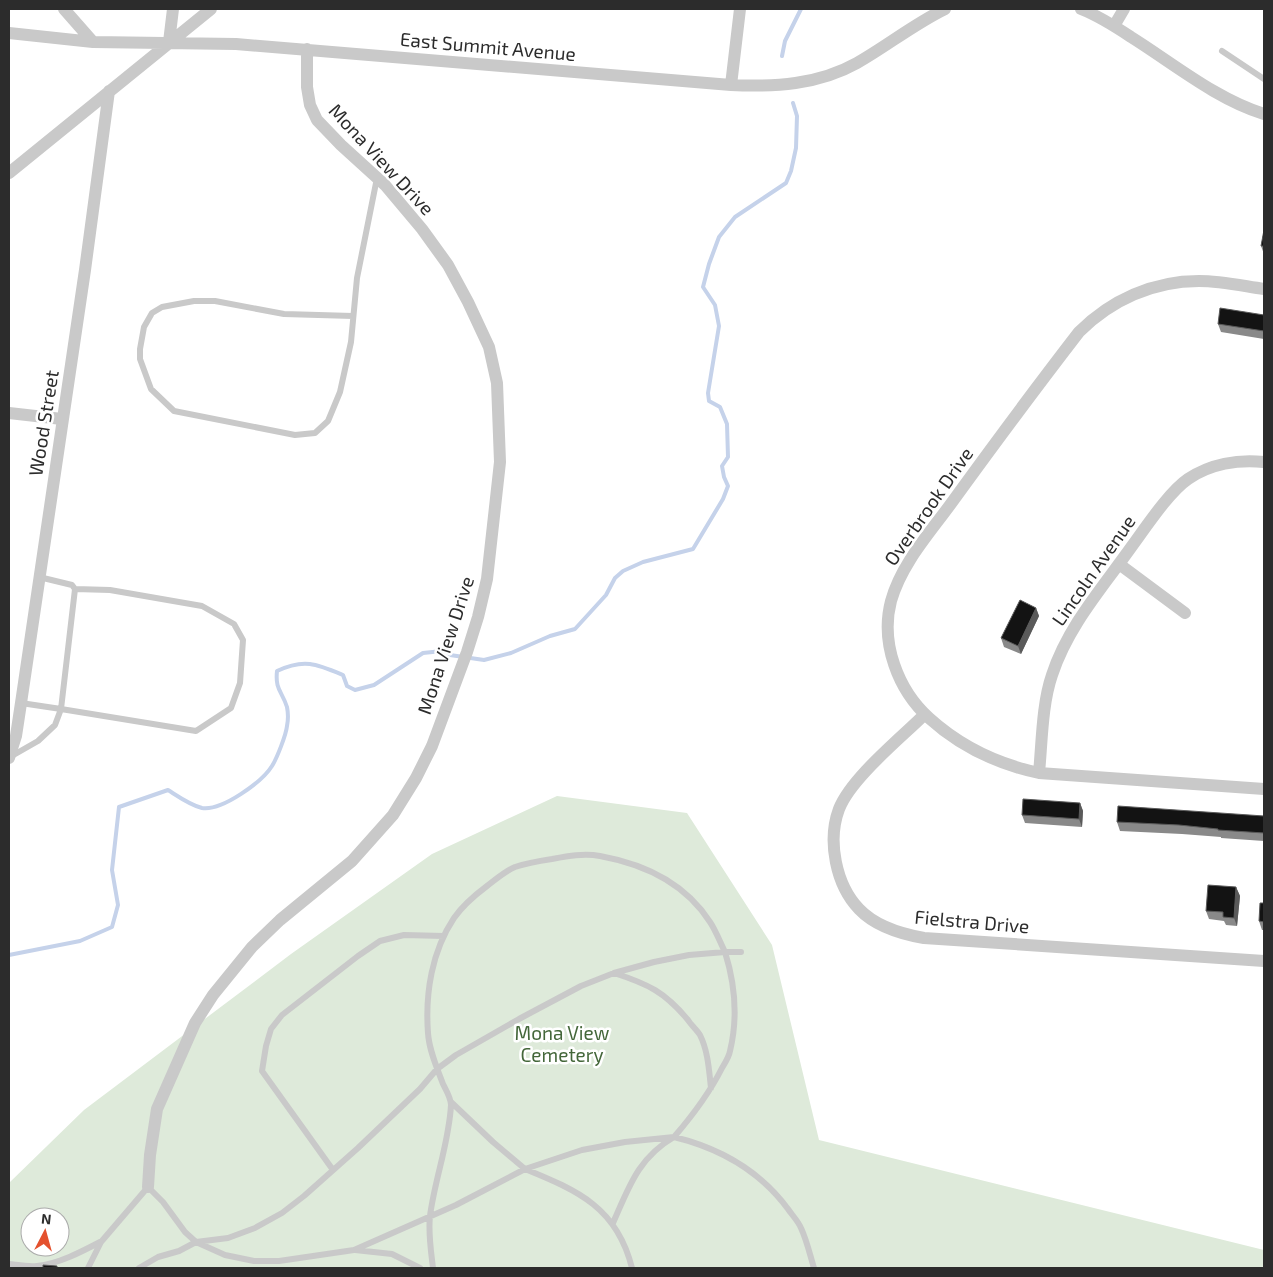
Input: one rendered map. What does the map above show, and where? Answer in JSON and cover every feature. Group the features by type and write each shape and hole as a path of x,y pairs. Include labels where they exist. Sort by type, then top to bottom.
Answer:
{"street":[{"path":"64,9 93,42"},
{"path":"169,42 173,9"},
{"path":"9,173 211,9"},
{"path":"731,85 740,9"},
{"name":"East Summit Avenue","path":"9,33 93,42 236,44 307,49 764,87 796,84 828,76 857,63 923,20 945,9"},
{"path":"1081,9 1114,26 1218,93 1238,104 1264,114"},
{"path":"1114,26 1124,9"},
{"name":"Mona View Drive","path":"148,1187 150,1155 157,1109 195,1023 213,995 252,947 280,920 352,861 393,815 416,778 432,746 467,652 487,579 500,462 497,383 489,347 448,265 412,216 377,176 340,145 316,120 310,105 307,87 307,49"},
{"name":"Wood Street","path":"10,757 16,736 21,703 85,270 109,91"},
{"name":"Overbrook Drive","path":"1264,289 1200,281 1176,282 1123,298 1099,314 1079,332 997,440 903,571 890,603 889,618 892,657 899,678 912,699 944,731 983,756 1039,773 1264,789"},
{"path":"9,413 62,419"},
{"name":"Lincoln Avenue","path":"1039,773 1045,709 1051,677 1058,657 1074,627 1119,564 1163,504 1187,480 1204,470 1229,462 1252,460 1264,462"},
{"path":"1119,564 1185,613"},
{"name":"Fielstra Drive","path":"926,714 871,766 852,787 839,809 834,832 838,873 848,895 859,910 895,932 924,938 1264,961"}],"lane":[{"path":"1222,51 1264,79"},
{"path":"354,316 284,314 215,301 194,301 162,307 152,313 144,327 140,359 151,389 174,411 295,435 315,433 328,421 340,392 351,342 354,316 357,278 377,176"},
{"path":"21,703 196,731 231,708 240,683 243,640 234,624 202,606 110,590 75,589 72,585 39,577"},
{"path":"10,757 38,741 55,725 61,709 75,589"},
{"path":"613,1223 631,1182 649,1156 658,1146 674,1137 693,1115 711,1089 730,1052 734,1019 734,988 724,952 710,922 695,902 675,884 649,870 621,860 596,855 574,855 540,860 513,868 496,879 471,899 455,917 444,936 432,973 427,997 428,1036 437,1069 451,1102 525,1169 570,1187 599,1209 613,1223 627,1248 632,1268"},
{"path":"333,1170 288,1110 262,1071 271,1030 282,1015 380,941 404,935 444,936"},
{"path":"139,1268 158,1257 179,1251 196,1242 228,1238 255,1228 282,1213 333,1170 420,1089 437,1069 456,1055 581,986 614,973 654,962 689,955 741,952"},
{"path":"614,973 635,979 663,994 700,1035 708,1061 711,1089"},
{"path":"433,1268 429,1234 430,1215 449,1130 451,1102"},
{"path":"354,1250 456,1205 525,1169 582,1150 625,1142 674,1137 696,1142 716,1151 743,1166 766,1185 784,1204 800,1226 814,1268"},
{"path":"88,1268 101,1242 148,1187 163,1202 185,1232 196,1242 225,1255 254,1260 278,1261 354,1250 392,1254 420,1268"},
{"path":"9,1264 35,1267 82,1252 101,1242"}],"green space":[{"name":"Mona View Cemetery","path":"557,796 687,813 772,945 819,1140 1264,1250 1264,1268 9,1268 9,1183 84,1110 291,954 432,854"}],"building":[{"path":"1264,230 1264,246 1261,246"},
{"path":"1220,308 1264,315 1264,331 1218,324"},
{"path":"1020,600 1036,608 1018,646 1001,638"},
{"path":"1023,799 1080,803 1079,819 1022,815"},
{"path":"1118,806 1264,816 1264,833 1179,825 1117,822"},
{"path":"1208,885 1236,887 1234,918 1223,917 1223,912 1206,911"},
{"path":"1260,903 1264,903 1264,922 1259,921"},
{"path":"43,1265 57,1266 57,1268 43,1268"}],"waterway":[{"path":"782,56 785,41 801,9"},
{"path":"9,955 80,941 112,927 118,905 112,870 119,807 168,790 193,805 210,808 241,794 267,773 279,752 288,722 287,707 278,687 277,671 295,665 318,665 343,675 347,686 355,690 374,685 423,653 442,651 450,655 484,660 511,653 550,636 575,629 606,595 615,578 623,571 643,562 693,549 723,499 728,486 722,466 728,457 727,424 720,407 709,401 708,393 719,326 715,305 703,287 719,237 735,217 786,183 791,171 796,148 797,116 793,103"}]}
